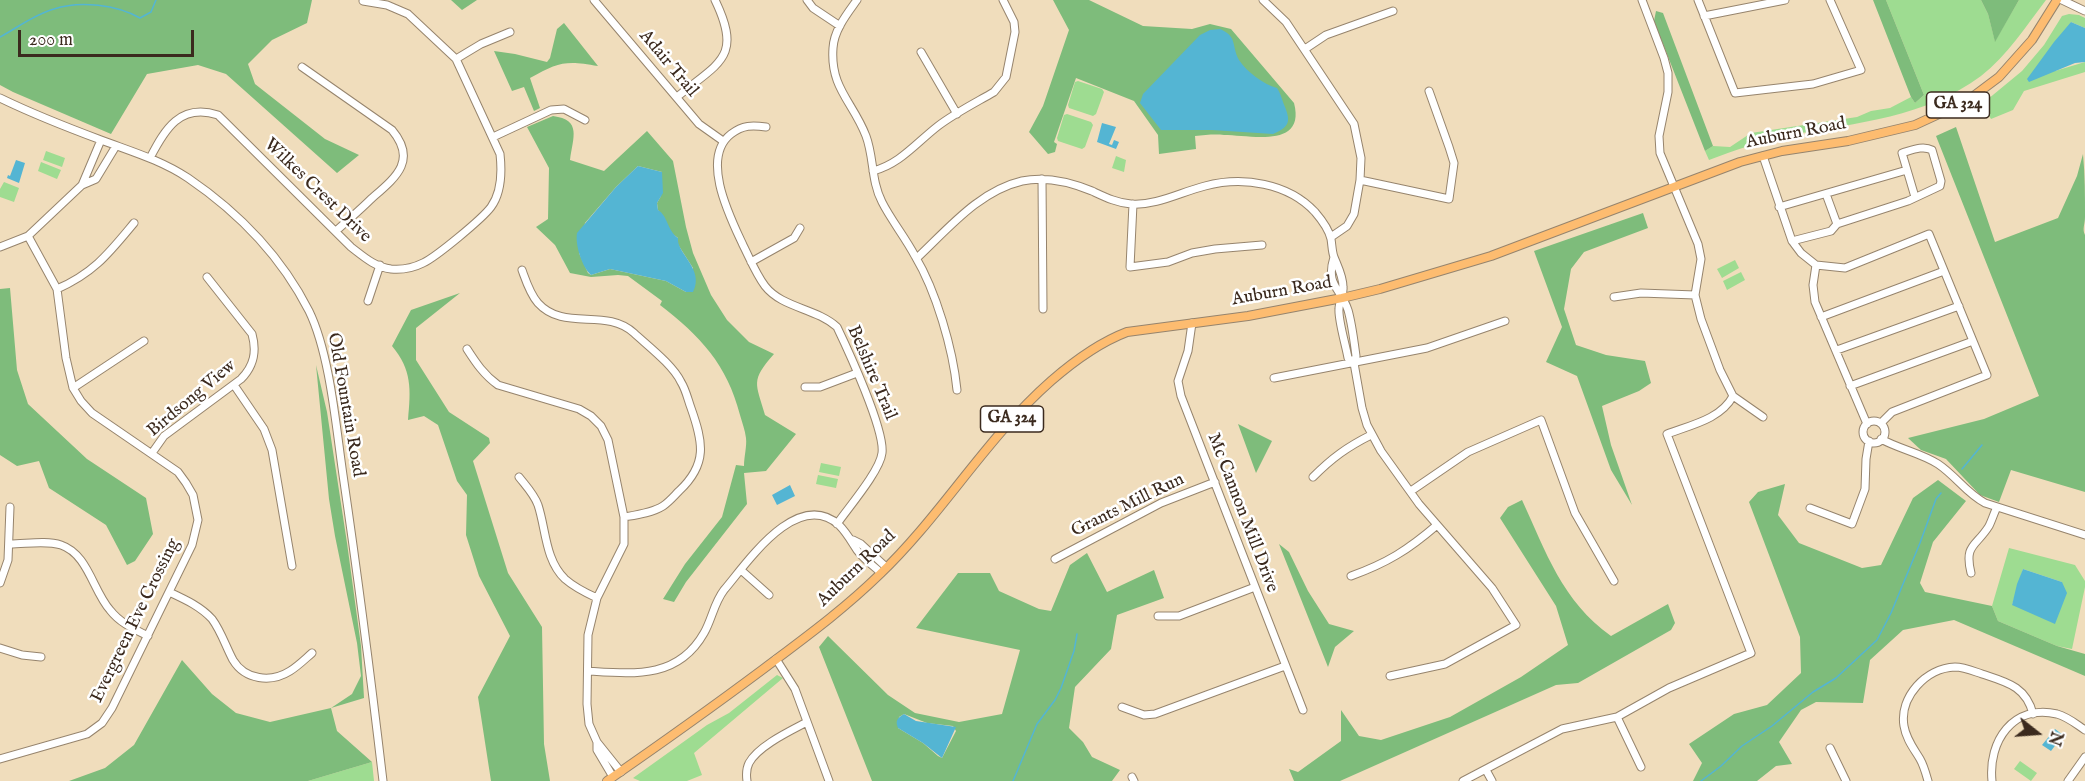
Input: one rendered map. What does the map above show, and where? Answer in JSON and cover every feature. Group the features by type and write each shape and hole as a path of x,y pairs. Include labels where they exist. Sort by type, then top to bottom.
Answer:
{"main road":[{"name":"Auburn Road","path":"614,776 682,729 839,612 884,570 1030,399 1087,352 1127,332 1248,316 1396,285 1491,256 1646,196 1674,189 1710,173 1763,156 1848,141 1915,125 1967,101 1999,77 2026,48 2057,0"}],"street":[{"name":"Adair Trail","path":"594,0 699,124 723,141"},
{"path":"677,98 723,59 728,47 729,37 725,21 715,0"},
{"path":"807,0 813,8 840,26"},
{"path":"857,0 840,26 833,45 832,61 836,79 841,93 857,116 867,138 875,186 881,202 917,258 939,310 957,390"},
{"path":"873,171 887,168 938,126 994,92 1006,78 1015,32 1014,22 1003,0"},
{"path":"1263,0 1286,22 1354,124 1361,158 1354,214 1347,226 1330,237"},
{"path":"1642,0 1668,73 1668,92 1659,136 1660,153 1698,244 1701,259 1695,295 1701,319 1720,370 1733,396 1763,417"},
{"path":"1698,0 1736,93 1812,84 1861,70 1830,0"},
{"path":"1704,16 1785,0"},
{"path":"2062,0 2085,11"},
{"name":"Wilkes Crest Drive","path":"150,158 170,125 183,115 198,111 218,115 351,247 372,263 390,269 407,269 423,263 491,207 500,188 502,171 500,154 456,59 408,14 387,5 363,1"},
{"path":"1305,49 1326,35 1393,11"},
{"path":"456,59 481,44 510,32"},
{"path":"921,52 957,114"},
{"path":"302,68 392,130 401,141 404,152 402,166 395,178 336,231"},
{"path":"1360,180 1449,199 1454,164 1429,91"},
{"name":"Old Fountain Road","path":"0,98 38,117 150,158 186,177 231,211 255,233 285,271 309,311 316,328 326,369 336,426 383,781"},
{"path":"493,137 551,110 564,109 585,120"},
{"path":"723,141 738,129 751,125 766,127"},
{"path":"82,185 101,140"},
{"name":"Belshire Trail","path":"723,141 718,159 718,176 733,224 764,286 775,296 826,318 837,327 880,430 882,454 874,472 837,524"},
{"path":"0,248 28,236 82,185 96,179 116,146"},
{"path":"1792,241 1831,231 1837,224 1908,201 1940,186 1941,181 1932,150 1923,147 1902,153 1915,197"},
{"path":"1763,156 1792,241 1801,253 1816,265 1845,267 1929,234 1987,375 1892,412 1881,423"},
{"path":"1779,207 1907,170"},
{"path":"917,258 977,202 1002,188 1023,181 1042,179 1070,183 1118,202 1133,204 1158,201 1226,182 1265,184 1284,189 1302,200 1317,214 1330,237 1334,257 1333,287 1347,308 1362,408 1371,435 1437,525 1492,588 1516,625 1444,664 1390,676"},
{"path":"1042,179 1043,309"},
{"path":"1826,194 1837,224"},
{"path":"1133,204 1131,267 1168,262 1192,253 1215,249 1262,245"},
{"path":"57,289 92,270 134,223"},
{"path":"751,262 794,238 800,228"},
{"name":"Evergreen Eve Crossing","path":"0,759 87,734 102,723 112,708 192,545 198,520 193,495 178,472 92,412 73,388 66,358 57,289 28,236"},
{"path":"1816,265 1813,285 1815,302 1867,424"},
{"path":"368,301 380,266"},
{"path":"522,270 532,294 548,312 573,320 600,319 621,324 632,331 682,382 700,435 700,461 694,474 685,485 663,506 650,512 624,517"},
{"path":"1821,317 1944,271"},
{"name":"Birdsong View","path":"152,453 164,436 234,385 248,373 253,363 255,345 252,334 207,277"},
{"path":"1614,297 1641,293 1695,295"},
{"path":"1837,350 1959,306"},
{"path":"1274,378 1427,348 1505,321"},
{"name":"Mc Cannon Mill Drive","path":"1192,323 1188,351 1178,381 1181,396 1303,710"},
{"path":"73,388 144,341"},
{"path":"1850,386 1973,341"},
{"path":"467,349 488,378 498,384 579,409 601,426 608,440 624,517 624,543 597,598 588,635 587,704 589,724 614,776"},
{"path":"805,387 820,387 857,373"},
{"path":"234,385 264,429 272,450 292,566"},
{"path":"1463,781 1562,729 1617,717 1669,688 1750,653 1667,434 1721,412 1728,406 1733,396"},
{"path":"1411,491 1468,452 1541,420 1575,513 1614,581"},
{"path":"1881,440 1885,431 1881,423 1876,421 1867,424 1863,431 1865,438 1869,441 1881,440 1936,463 1972,496 1997,507 2085,535"},
{"path":"1313,477 1346,447 1371,435"},
{"path":"1810,508 1852,524 1865,489 1864,476 1869,441"},
{"path":"519,477 531,491 537,503 551,560 566,580 597,598"},
{"name":"Grants Mill Run","path":"1055,559 1161,503 1215,482"},
{"path":"0,583 8,560 10,507"},
{"path":"1971,573 1967,558 1973,543 1989,526 1997,507"},
{"path":"588,671 627,674 653,672 682,659 696,646 705,631 716,601 741,570 779,529 802,516 815,516 837,524 853,540 861,543 884,570"},
{"path":"1351,576 1398,556 1437,525"},
{"path":"10,544 49,543 61,545 72,551 80,559 109,610 120,621 148,636"},
{"path":"741,570 769,595"},
{"path":"1158,616 1179,616 1255,587"},
{"path":"169,592 193,604 213,621 235,663 246,673 260,678 273,678 290,671 312,653"},
{"path":"0,648 22,655 41,657"},
{"path":"776,659 795,689 828,781"},
{"path":"1122,707 1144,715 1155,714 1285,666"},
{"path":"1928,781 1921,760 1912,747 1904,726 1907,701 1927,676 1954,667 2005,681 2019,690 2030,702 2032,714"},
{"path":"1992,781 1992,757 1999,737 2015,721 2032,714 2057,714 2085,730"},
{"path":"1617,717 1641,767"},
{"path":"747,781 746,771 758,752 807,722"},
{"path":"1830,748 1846,781"},
{"path":"2068,781 2085,757"},
{"path":"1486,770 1492,781"}],"green space":[{"path":"0,0 312,0 307,23 272,40 248,64 255,84 325,139 359,155 337,173 226,74 198,65 147,74 111,134 13,92 0,85"},
{"path":"451,0 477,0 462,10"},
{"path":"1053,0 1089,0 1143,26 1192,29 1210,24 1231,29 1294,103 1296,118 1292,127 1284,133 1273,136 1195,136 1196,149 1159,154 1158,135 1134,101 1076,78 1054,142 1057,144 1055,152 1048,154 1029,132 1043,106 1069,30"},
{"path":"1873,0 1886,0 1924,95 1915,103 1911,97"},
{"path":"1886,0 1981,0 1988,14 1995,41 2019,0 2046,0 2016,40 1990,68 1960,90 1937,101 1914,110 1866,122 1770,140 1709,160 1705,151 1713,146 1730,147 1751,133 1857,117 1871,111 1890,108 1911,97 1915,103 1924,95"},
{"path":"1981,0 2019,0 1995,42 1988,14"},
{"path":"1656,11 1663,13 1713,146 1705,151 1654,21"},
{"path":"2069,14 2085,18 2085,28 2071,22 2055,71 2085,62 2085,72 2024,91 2013,110 1991,119 1982,104 2022,71 2044,45 2062,16"},
{"path":"564,23 598,66 578,63 563,64 530,78 540,108 534,111 524,87 512,91 494,51 547,62 557,29"},
{"path":"1075,82 1102,89 1104,92 1096,114 1093,116 1069,108"},
{"path":"1064,115 1091,122 1093,125 1085,147 1082,149 1058,141"},
{"path":"553,116 568,121 574,131 570,160 604,171 647,131 673,161 693,253 711,295 727,320 749,342 774,354 758,377 759,396 765,415 796,434 766,471 744,473 747,504 686,582 674,602 663,599 685,564 722,517 736,465 744,466 746,438 743,426 728,381 720,366 688,328 660,305 662,301 628,276 591,277 570,273 555,245 536,227 548,219 549,168 527,127","holes":["638,166 662,172 658,210 670,232 678,238 677,243 693,268 686,292 666,281 610,269 591,275 588,273 579,253 585,223 616,187"]},
{"path":"1956,127 1995,242 2058,218 2077,176 2083,154 2085,178 2085,492 2011,470 1999,502 1980,495 1946,459 1921,450 1908,438 1984,419 2039,396 1936,136"},
{"path":"46,151 65,158 62,167 43,160"},
{"path":"1116,156 1126,160 1124,172 1112,168"},
{"path":"41,162 61,170 57,179 38,171"},
{"path":"4,182 19,188 14,202 0,197 0,189"},
{"path":"1643,213 1648,228 1584,252 1571,269 1564,309 1576,345 1606,355 1645,361 1651,383 1639,391 1602,406 1611,445 1632,505 1611,470 1577,376 1546,362 1562,327 1534,251"},
{"path":"1735,260 1739,268 1722,278 1717,269"},
{"path":"1741,272 1745,280 1727,290 1723,281"},
{"path":"10,288 17,370 28,404 87,459 146,498 153,534 135,561 127,565 106,525 49,488 39,461 17,466 0,455 0,289"},
{"path":"460,293 416,328 416,360 449,412 489,438 490,443 473,461 508,573 542,627 544,744 550,781 491,781 478,697 510,636 479,576 466,535 467,495 457,481 438,425 424,416 408,420 409,380 399,355 392,346 411,310"},
{"path":"316,365 327,412 347,543 361,646 364,698 331,708 352,694 361,676 357,643 329,499"},
{"path":"1238,424 1272,441 1256,473"},
{"path":"821,463 841,467 839,476 819,472"},
{"path":"818,475 838,479 836,488 816,484"},
{"path":"1938,480 1966,501 1933,542 1920,583 1925,592 1992,606 1998,621 2057,646 2085,654 2085,676 1954,620 1903,630 1870,660 1863,703 1816,702 1801,710 1779,742 1792,764 1776,766 1757,781 1693,781 1702,763 1689,744 1734,714 1767,705 1801,673 1800,637 1749,502 1758,492 1785,484 1778,515 1799,543 1862,568 1881,565 1913,498"},
{"path":"1522,500 1557,574 1580,607 1594,622 1611,636 1668,604 1675,623 1671,630 1578,683 1556,685 1340,781 1294,781 1289,769 1298,772 1341,741 1341,710 1359,736 1381,740 1450,717 1521,677 1568,645 1556,606 1500,518 1508,507"},
{"path":"1279,544 1289,552 1308,591 1329,624 1354,631 1335,647 1328,667"},
{"path":"2009,548 2075,565 2085,581 2072,649 2057,646 1998,621 1992,606","holes":["2023,569 2062,582 2012,605"]},
{"path":"1087,553 1107,592 1154,570 1164,598 1117,615 1111,649 1075,687 1069,728 1083,742 1092,757 1120,770 1112,781 872,781 819,647 828,636 888,695 915,713 959,722 1002,714 1020,650 916,628 958,573 990,573 999,591 1039,609 1051,611 1070,565","holes":["904,714 927,723 953,726 956,731 942,758 898,728 899,717"]},
{"path":"182,660 212,694 236,713 270,722 331,708 337,731 372,762 308,781 69,781 105,768 134,745"},
{"path":"777,675 783,678 694,753 702,775 687,781 640,781 633,778 707,725 729,713"},
{"path":"2020,761 2037,773 2031,781 2014,769"},
{"path":"372,762 374,781 308,781"}],"water":[{"path":"2071,22 2085,28 2085,62 2075,63 2029,82 2027,79"},
{"path":"1220,29 1232,38 1239,60 1246,69 1261,81 1277,88 1288,120 1285,126 1273,134 1212,130 1161,130 1140,103 1143,94 1200,35 1210,30"},
{"path":"1102,123 1116,127 1109,144 1112,145 1114,140 1119,142 1116,149 1097,142"},
{"path":"16,160 25,163 19,183 7,178"},
{"path":"638,166 662,172 663,193 657,203 658,210 678,238 681,250 693,269 696,284 693,292 686,292 666,281 610,269 591,275 582,261 578,249 577,233 616,187"},
{"path":"790,485 795,496 777,505 772,495"},
{"path":"2023,569 2062,582 2067,593 2055,624 2012,605"},
{"path":"904,714 916,721 956,727 942,758 898,728 897,720"},
{"path":"2055,729 2063,735 2051,751 2042,745"}],"waterway":[{"path":"0,37 40,14 64,6 98,5 121,10 140,18 151,12 156,0"},
{"path":"1962,469 1982,445"},
{"path":"1701,781 1742,746 1772,726 1813,692 1836,678 1877,640 1891,613 1936,499 1941,493"},
{"path":"1013,781 1037,724 1061,688 1074,651 1077,634"}]}
